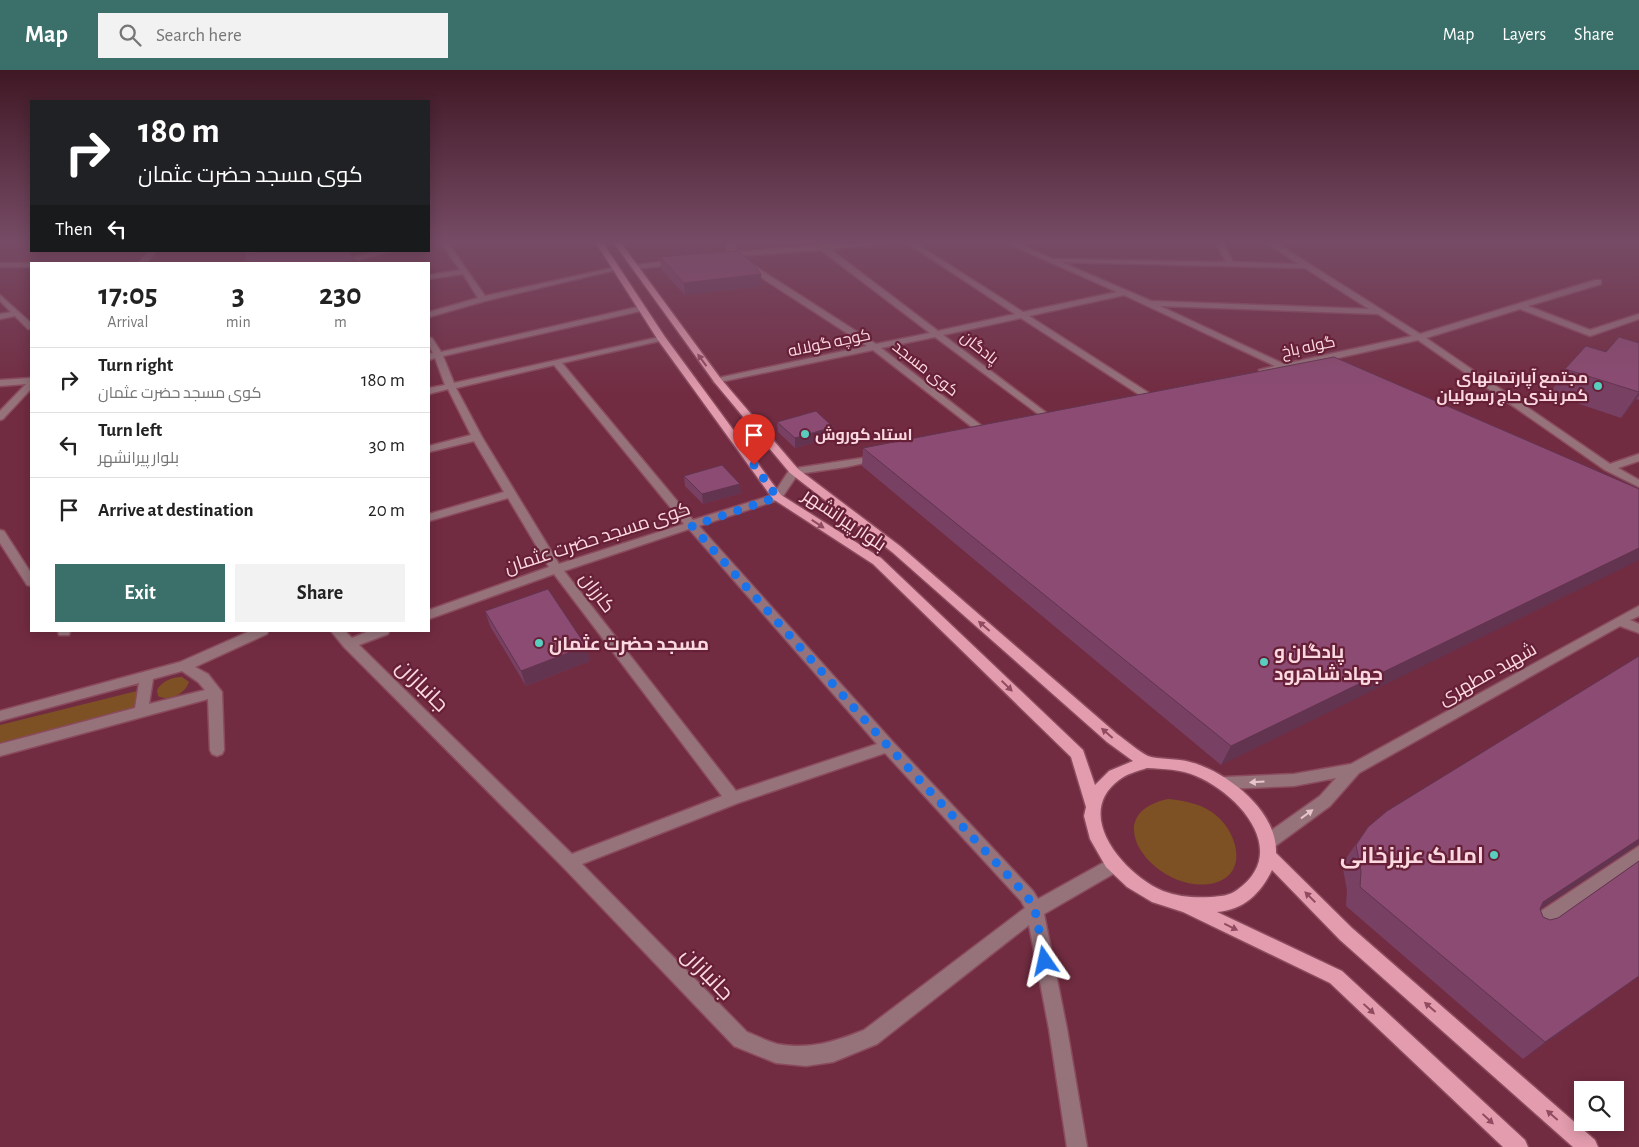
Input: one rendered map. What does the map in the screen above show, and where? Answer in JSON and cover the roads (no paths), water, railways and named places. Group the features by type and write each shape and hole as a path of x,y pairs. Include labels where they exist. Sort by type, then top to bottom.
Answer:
{"main road":[{"name":"بلوار پیرانشهر","path":"632,293 661,338 777,497 877,562 1078,754 1092,803"},
{"name":"بلوار پیرانشهر","path":"654,293 718,381 794,471 896,549 1112,738 1146,762"},
{"path":"1518,1147 1336,977 1187,906 1142,888 1114,865 1103,850 1093,828 1092,803 1098,789 1111,776 1128,766 1146,762 1174,763 1198,770 1224,783 1249,808 1267,848 1346,934 1588,1147"},
{"path":"1187,906 1227,904 1245,895 1266,866 1267,848"}],"street":[{"path":"479,293 483,300"},
{"path":"430,315 512,293"},
{"name":"کوی مسجد","path":"792,293 874,347 984,433"},
{"name":"پادگان","path":"885,293 1054,418 1032,424"},
{"path":"989,293 1153,396 1130,401"},
{"name":"کوچه گولاله","path":"718,381 1123,293"},
{"path":"1125,293 1283,366"},
{"path":"1350,293 1419,337 1609,468 1639,484"},
{"name":"گوله باخ","path":"1256,373 1419,337 1561,293"},
{"path":"0,297 30,326"},
{"path":"1146,302 1380,312"},
{"path":"1520,306 1590,333 1639,316"},
{"path":"433,356 642,308"},
{"path":"0,317 16,313"},
{"path":"430,391 661,338"},
{"name":"کارزان","path":"433,356 477,437 556,569 732,798"},
{"path":"556,362 692,526 888,746 1027,896 1035,910 1058,1029 1077,1147"},
{"path":"0,383 30,383"},
{"path":"0,418 30,384"},
{"path":"430,450 477,437"},
{"path":"777,497 794,471 846,464 892,454"},
{"path":"1609,468 1639,458"},
{"path":"430,518 512,493"},
{"name":"کوی مسجد حضرت عثمان","path":"430,615 556,569 777,497"},
{"path":"0,534 30,580"},
{"name":"شهید مطهری","path":"1354,768 1639,610"},
{"path":"1620,621 1639,629"},
{"path":"0,716 184,666 260,632"},
{"name":"جانبازان","path":"338,632 741,1038 776,1053 806,1056 833,1052 870,1037 1035,910 1114,865"},
{"path":"349,644 380,632"},
{"path":"184,666 203,678 215,692 217,750"},
{"path":"141,712 147,676"},
{"path":"0,750 215,692"},
{"path":"568,862 732,798 888,746"},
{"path":"1224,783 1294,780 1354,768"},
{"path":"1267,848 1325,801 1354,768"},
{"path":"1531,928 1639,853"}],"place":[{"name":"مجتمع آپارتمانهای کمر بندی حاج رسولیان","path":"1598,386"},
{"name":"استاد کوروش","path":"805,434"},
{"name":"مسجد حضرت عثمان","path":"539,643"},
{"name":"پادگان و جهاد شاهرود","path":"1264,662"},
{"name":"املاک عزیزخانی","path":"1494,855"}]}
